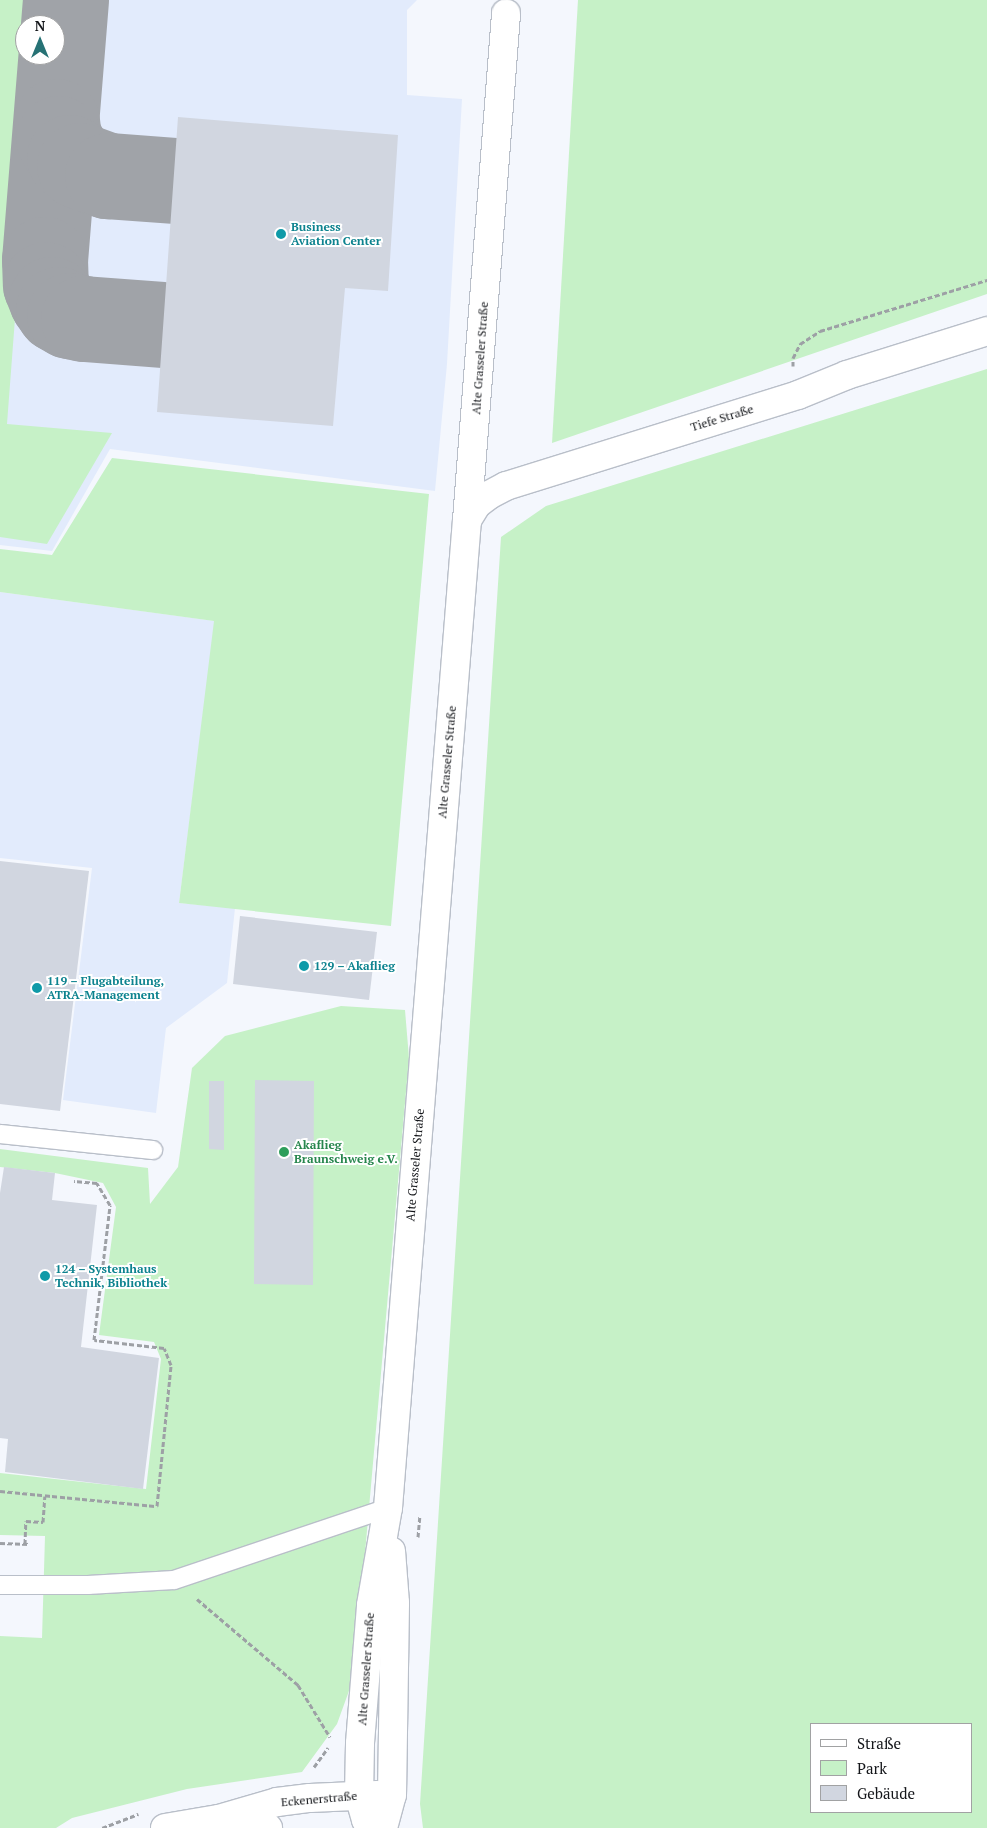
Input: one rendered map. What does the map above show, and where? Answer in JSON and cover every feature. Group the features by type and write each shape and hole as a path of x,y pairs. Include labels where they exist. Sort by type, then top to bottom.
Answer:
{"main road":[{"name":"Alte Grasseler Straße","path":"371,1828 366,1820 359,1796 360,1744 371,1605 388,1508 506,7"},
{"name":"Tiefe Straße","path":"467,520 477,504 489,494 506,486 798,395 847,376 987,331"},
{"name":"Alte Grasseler Straße","path":"383,1828 392,1795 395,1603 388,1508"},
{"name":"Eckenerstraße","path":"165,1828 220,1819 277,1802 392,1795"},
{"name":"Eckenerstraße","path":"220,1819 268,1828"}],"lane":[{"path":"0,1134 153,1150"},
{"path":"0,1585 88,1585 174,1580 388,1508"}],"path":[{"path":"798,395 793,378 793,358 800,344 820,331 987,280"},
{"path":"0,1491 157,1506 171,1365 164,1348 94,1340 110,1205 97,1183 74,1181"},
{"path":"0,1543 27,1544 26,1521 43,1522 45,1496"},
{"path":"174,1580 298,1685 333,1743 312,1771"}],"shaded area":[{"path":"0,0 417,0 407,10 407,95 462,99 447,364 435,491 110,449 52,551 0,545"},
{"path":"0,592 215,621 179,903 235,908 227,983 166,1028 156,1113 63,1100 92,868 0,858"}],"green space":[{"path":"0,0 39,0 38,15 15,15 15,65 34,65 7,424 112,433 47,544 0,537"},
{"path":"578,0 987,0 987,294 552,443"},
{"path":"987,369 987,1828 423,1828 420,1804 501,537 546,506"},
{"path":"112,458 429,494 391,926 179,903 214,621 0,592 0,549 52,555"},
{"path":"341,1006 405,1010 409,1058 354,1677 337,1724 302,1772 187,1789 72,1818 56,1828 0,1828 0,1636 42,1638 45,1536 0,1535 0,1473 146,1489 161,1359 154,1342 99,1335 116,1207 103,1183 55,1173 0,1167 0,1149 148,1168 150,1204 178,1167 192,1068 225,1036"}],"building":[{"name":"Business Aviation Center","path":"178,117 398,135 388,291 345,288 333,426 157,412"},
{"name":"119 – Flugabteilung, ATRA-Management","path":"0,861 89,871 60,1111 0,1104"},
{"name":"129 – Akaflieg","path":"240,916 377,932 369,1000 233,984"},
{"name":"Akaflieg Braunschweig e.V.","path":"255,1080 314,1081 313,1285 254,1284"},
{"path":"209,1081 224,1081 224,1150 209,1149"},
{"name":"124 – Systemhaus Technik, Bibliothek","path":"4,1167 55,1173 52,1200 97,1205 81,1347 159,1358 143,1489 5,1472 8,1439 0,1438 0,1193"}],"taxiway":[{"path":"66,0 45,260 46,285 52,300 59,310 70,316 84,319 162,325"},
{"path":"57,122 59,139 70,158 80,166 108,176 174,181"}],"place":[{"name":"Business Aviation Center","path":"281,234"},
{"name":"129 – Akaflieg","path":"304,966"},
{"name":"119 – Flugabteilung, ATRA-Management","path":"37,988"},
{"name":"Akaflieg Braunschweig e.V.","path":"284,1152"},
{"name":"124 – Systemhaus Technik, Bibliothek","path":"45,1276"}]}
